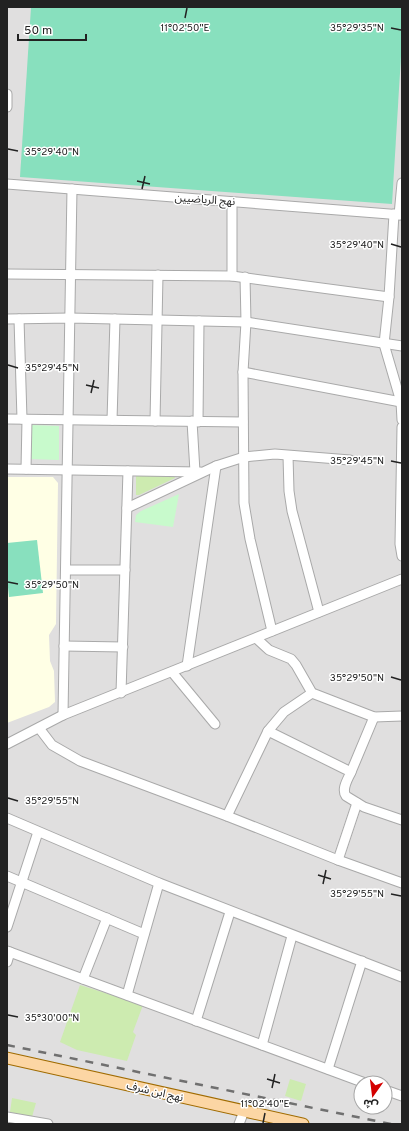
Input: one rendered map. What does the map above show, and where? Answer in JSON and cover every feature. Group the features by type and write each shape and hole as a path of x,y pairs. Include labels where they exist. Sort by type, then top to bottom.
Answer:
{"main road":[{"name":"نهج ابن شرف","path":"7,1058 303,1124"}],"street":[{"path":"7,94 7,107"},
{"path":"402,182 384,344 401,402 402,420"},
{"name":"نهج الرياضيين","path":"7,184 399,214"},
{"path":"63,715 72,189"},
{"path":"232,202 232,276"},
{"path":"7,274 232,276 389,297"},
{"path":"155,421 158,275"},
{"path":"245,278 246,322 243,372 244,503 246,522 272,631"},
{"path":"7,319 70,318 246,322 402,346"},
{"path":"19,319 26,469"},
{"path":"112,420 115,319"},
{"path":"199,321 195,421 199,472"},
{"path":"243,372 401,402"},
{"path":"7,419 243,422"},
{"path":"402,427 400,544 402,556"},
{"path":"126,508 199,472 244,457 274,454 350,460"},
{"path":"288,456 289,491 292,511 319,612"},
{"path":"187,666 216,466"},
{"path":"7,469 199,472"},
{"path":"121,693 128,471"},
{"path":"66,570 125,570"},
{"path":"9,742 63,715 402,579"},
{"path":"256,638 269,650 291,659 312,693 374,717 402,716"},
{"path":"64,646 122,647"},
{"path":"172,672 215,724"},
{"path":"227,816 268,731 284,712 312,693"},
{"path":"374,717 344,789 344,794 384,815 402,820"},
{"path":"39,728 52,745 80,761 402,883"},
{"path":"268,731 351,772"},
{"path":"338,860 357,802"},
{"path":"7,818 230,912 402,977"},
{"path":"7,927 38,832"},
{"path":"7,876 144,934"},
{"path":"127,995 159,883"},
{"path":"196,1021 230,912"},
{"path":"83,979 107,918"},
{"path":"262,1045 292,936"},
{"path":"7,962 8,952 353,1078"},
{"path":"328,1069 362,961"},
{"path":"239,1124 244,1111"},
{"path":"7,1117 48,1124"}],"shaded area":[{"path":"7,7 402,7 402,1124 7,1124"},
{"path":"7,477 53,477 58,483 56,624 49,635 50,661 54,671 55,702 49,707 7,723"}],"green space":[{"path":"31,7 402,7 402,40 392,204 20,177"},
{"path":"31,425 59,426 59,460 31,459"},
{"path":"136,475 174,475 175,478 136,495"},
{"path":"179,494 173,527 135,522 136,515 141,511"},
{"path":"37,540 43,593 9,597 7,578 7,543"},
{"path":"80,985 143,1005 133,1032 136,1035 127,1061 77,1050 60,1042"},
{"path":"290,1079 306,1084 301,1101 285,1096"},
{"path":"12,1098 36,1103 32,1117 10,1112"}],"railway":[{"path":"7,1045 391,1124"}]}
